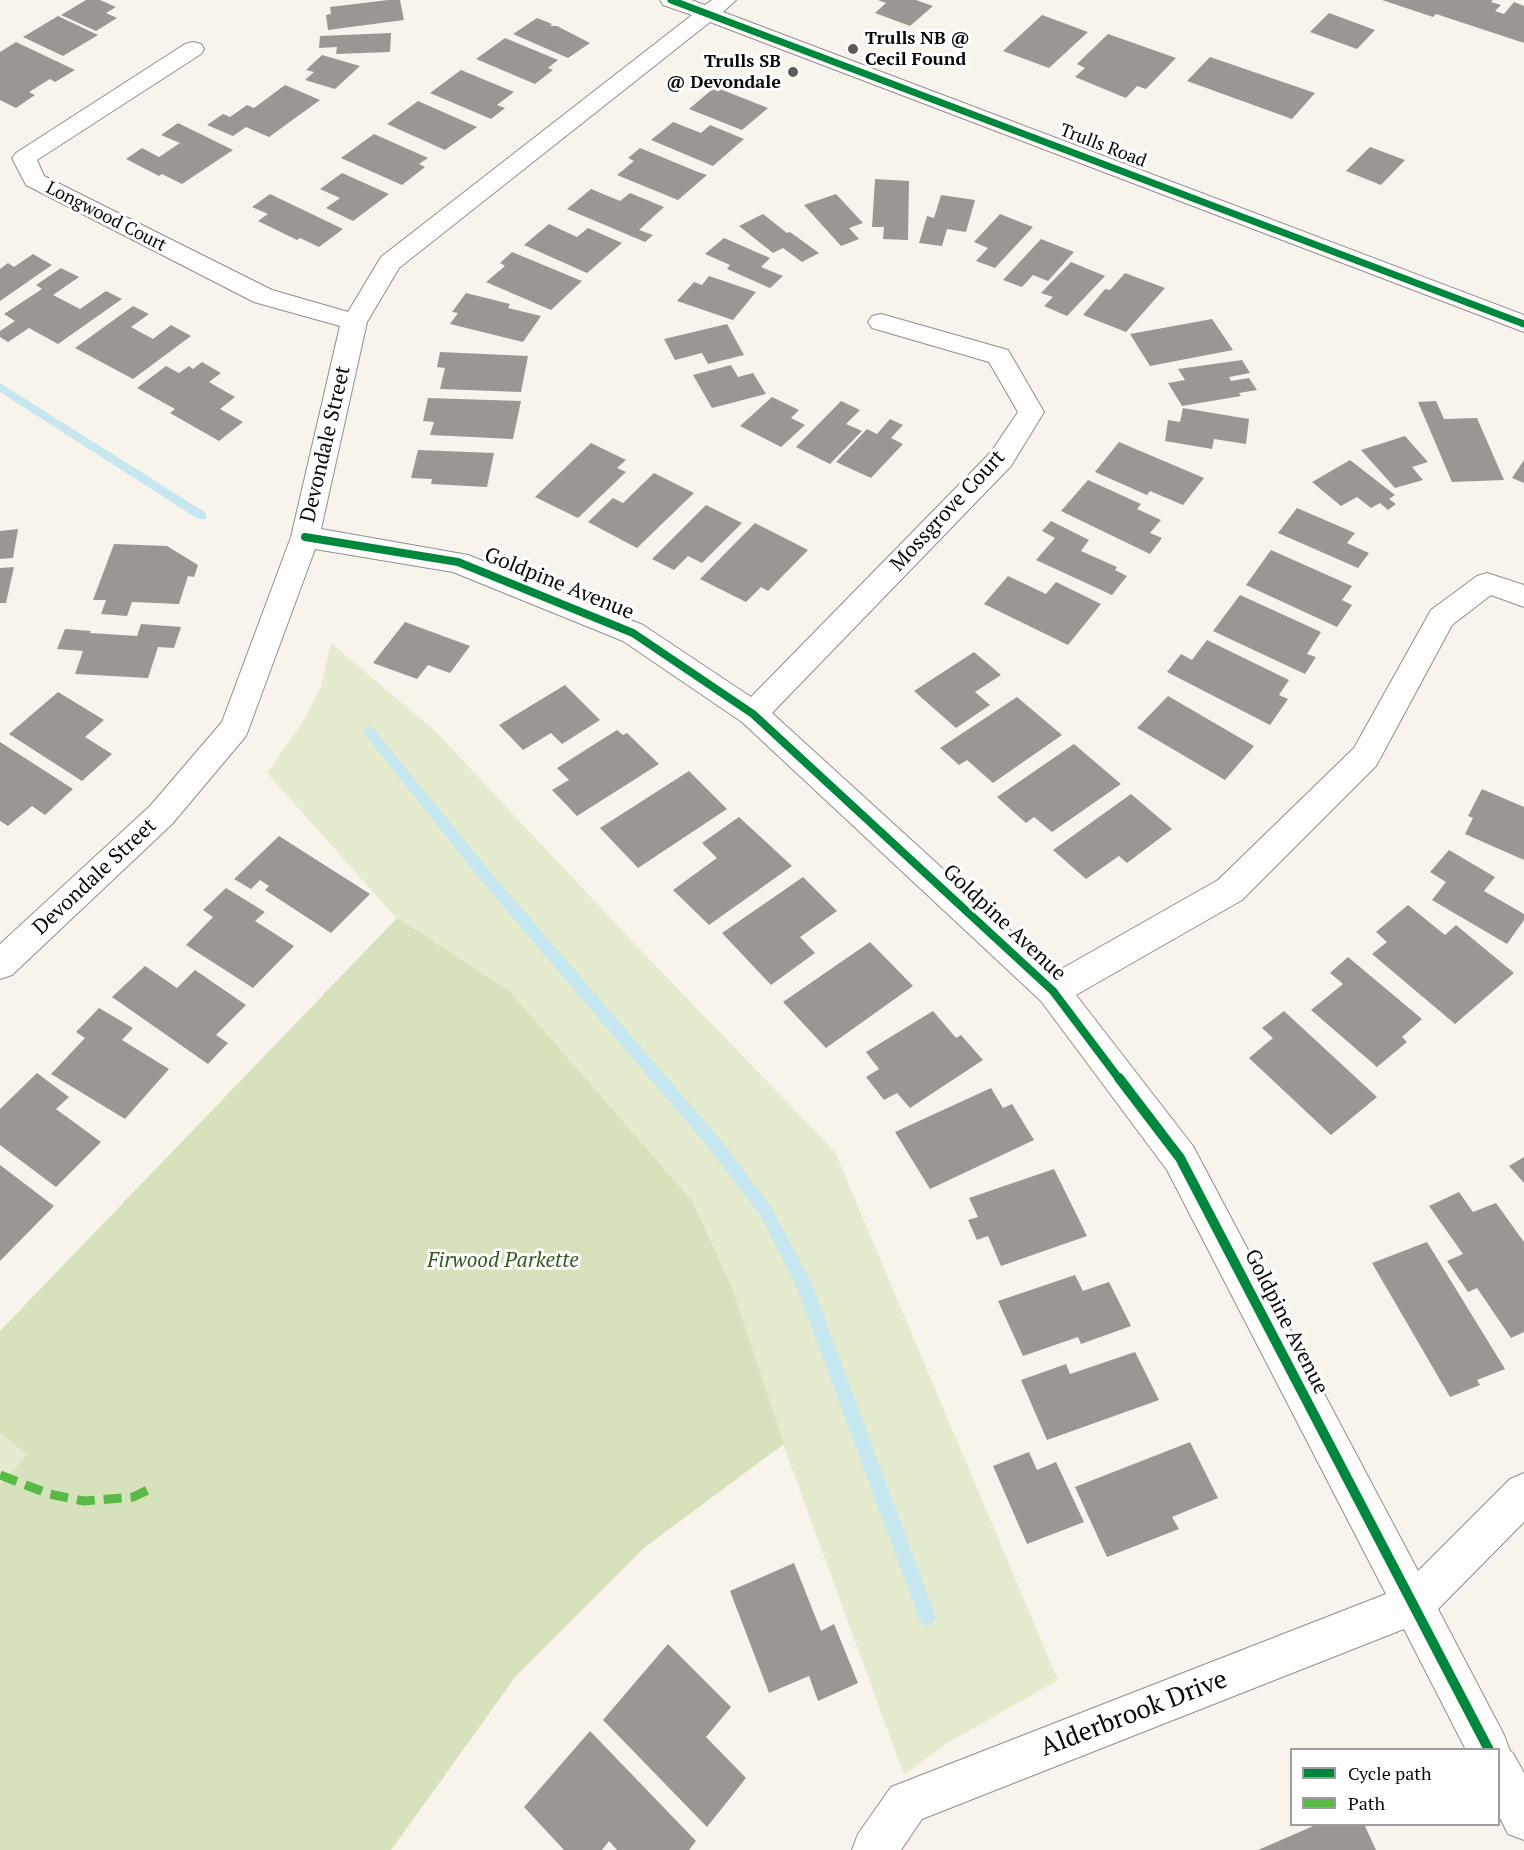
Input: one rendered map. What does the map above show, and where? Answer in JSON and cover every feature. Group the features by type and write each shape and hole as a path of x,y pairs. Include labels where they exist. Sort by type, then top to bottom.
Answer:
{"street":[{"name":"Trulls Road","path":"671,0 717,7 1524,324"},
{"name":"Devondale Street","path":"0,965 161,815 234,728 305,537 354,322 390,263 717,7"},
{"name":"Longwood Court","path":"193,49 24,158 34,180 263,296 354,322"},
{"name":"Mossgrove Court","path":"753,714 1000,459 1031,412 999,356 881,322"},
{"name":"Goldpine Avenue","path":"305,537 458,562 633,633 753,714 1053,991 1180,1158 1488,1748"},
{"path":"1053,991 1230,890 1365,757 1441,618 1487,583 1524,596"},
{"path":"1414,1604 1524,1493"},
{"name":"Alderbrook Drive","path":"874,1850 908,1803 1414,1604"},
{"path":"1500,1772 1524,1818"}],"green space":[{"name":"Firwood Parkette","path":"331,643 436,732 631,940 835,1152 1058,1680 949,1742 904,1775 783,1444 645,1547 515,1677 391,1850 0,1850 0,1331 397,919 267,773 302,723 321,687"},
{"name":"Firwood Parkette","path":"397,918 509,991 692,1201 732,1288 784,1444 645,1547 515,1677 391,1850 0,1850 0,1485 27,1455 0,1432 0,1331"}],"building":[{"path":"86,0 100,0 116,7 106,13 117,18 96,31 61,15"},
{"path":"400,0 404,20 328,30 326,15 331,14 330,7"},
{"path":"878,0 916,0 933,6 910,26 875,13 886,3"},
{"path":"1382,0 1493,0 1491,2 1501,5 1495,11 1504,14 1514,2 1524,6 1524,43 1436,14 1433,17"},
{"path":"1329,13 1375,30 1357,49 1310,32"},
{"path":"1042,15 1088,32 1049,68 1003,51"},
{"path":"58,16 98,35 63,56 23,37"},
{"path":"537,18 590,43 568,58 513,34"},
{"path":"391,33 390,52 336,54 337,47 319,48 320,36"},
{"path":"1108,34 1176,58 1146,89 1137,86 1126,98 1075,77 1085,68 1077,64"},
{"path":"505,38 558,60 548,68 553,70 535,84 476,59"},
{"path":"16,42 75,70 55,82 50,79 29,92 35,95 16,108 0,100 0,52"},
{"path":"322,55 360,66 335,89 305,80 314,72 306,70"},
{"path":"1210,57 1315,93 1292,119 1187,81"},
{"path":"461,70 514,92 497,105 505,108 491,119 430,93"},
{"path":"285,85 320,100 269,137 246,127 233,136 207,125 223,114 230,117 247,105 254,108"},
{"path":"715,87 768,108 742,130 689,109"},
{"path":"418,101 477,127 445,150 387,124"},
{"path":"673,122 701,133 710,125 744,139 713,166 651,140"},
{"path":"178,123 233,150 182,184 162,174 159,176 126,159 142,148 159,157 180,143 161,135"},
{"path":"374,134 428,158 419,164 425,167 402,185 341,158"},
{"path":"1370,147 1405,160 1381,185 1346,171"},
{"path":"640,148 707,175 678,200 617,175 634,161 628,158"},
{"path":"342,173 389,194 353,221 326,208 340,198 320,189"},
{"path":"875,179 909,181 908,240 883,239 884,227 872,227"},
{"path":"591,189 620,201 630,193 664,207 639,230 653,235 645,242 567,209"},
{"path":"270,194 343,229 319,247 300,238 297,240 258,221 268,214 252,207"},
{"path":"836,194 863,223 849,228 859,239 841,246 804,205"},
{"path":"941,195 975,200 966,232 947,229 942,246 919,243 927,216 934,218"},
{"path":"763,214 787,233 790,232 819,253 802,262 783,248 773,253 739,226"},
{"path":"1000,214 1033,227 995,268 976,261 988,248 974,242"},
{"path":"549,224 577,237 588,228 622,243 587,273 524,245"},
{"path":"724,238 770,258 761,267 783,276 770,288 727,269 730,265 705,254"},
{"path":"1041,239 1074,252 1048,281 1033,275 1022,287 1003,280"},
{"path":"512,252 582,281 551,310 486,282 505,266 500,263"},
{"path":"33,254 52,265 0,301 0,269 8,263 14,267"},
{"path":"1071,262 1105,276 1067,316 1044,306 1053,297 1041,293"},
{"path":"61,268 79,277 53,295 80,309 106,291 122,299 58,344 29,328 8,342 0,337 0,331 15,321 4,314 42,289 36,285"},
{"path":"1125,273 1165,288 1126,332 1083,315 1105,289 1110,290"},
{"path":"709,276 756,292 733,320 677,301 694,282 702,285"},
{"path":"466,293 510,304 508,308 541,316 523,342 450,324 458,313 452,312"},
{"path":"133,306 149,314 131,327 153,339 171,325 191,336 133,379 75,348"},
{"path":"1212,319 1233,350 1150,366 1130,334"},
{"path":"727,324 744,355 708,364 702,353 675,360 664,339"},
{"path":"440,352 528,356 521,392 440,389 445,368 437,367"},
{"path":"1242,360 1250,373 1229,377 1231,381 1249,378 1257,390 1239,393 1241,396 1182,406 1168,383 1185,380 1178,369"},
{"path":"202,362 221,373 209,382 235,397 220,409 243,422 219,441 170,413 175,409 137,388 166,366 179,373 189,366 193,369"},
{"path":"731,365 738,377 753,373 766,394 712,408 693,375"},
{"path":"772,397 799,410 791,418 805,425 781,447 740,426"},
{"path":"428,398 521,401 513,439 430,435 434,422 423,421"},
{"path":"841,401 860,410 846,424 862,431 830,464 796,447"},
{"path":"1436,401 1444,419 1477,418 1504,480 1452,482 1418,402"},
{"path":"1183,408 1249,419 1246,444 1214,439 1212,449 1165,441 1168,420 1180,422"},
{"path":"890,419 903,425 891,438 903,444 871,478 836,462 867,429 877,434"},
{"path":"1405,436 1428,462 1412,467 1423,480 1395,488 1361,450"},
{"path":"1119,442 1204,478 1183,505 1150,491 1147,495 1095,472"},
{"path":"591,443 626,460 617,468 626,472 578,518 535,497"},
{"path":"418,450 494,453 487,487 431,484 432,479 411,478"},
{"path":"1350,460 1395,495 1389,499 1396,504 1388,510 1380,503 1371,508 1357,497 1341,506 1312,482"},
{"path":"1524,460 1524,483 1512,478"},
{"path":"654,473 694,493 637,548 588,522 613,498 623,503"},
{"path":"1088,480 1141,504 1137,509 1161,520 1150,533 1162,538 1150,554 1061,511"},
{"path":"706,505 742,523 702,563 688,556 674,570 652,559"},
{"path":"1297,508 1355,533 1347,543 1369,553 1358,568 1278,533"},
{"path":"1051,521 1089,540 1081,551 1117,567 1115,570 1127,576 1112,595 1036,560 1055,538 1042,531"},
{"path":"755,523 808,550 768,591 761,587 746,602 700,579"},
{"path":"18,529 13,558 0,559 0,531"},
{"path":"114,544 167,546 198,565 194,577 188,576 179,604 132,602 127,616 101,614 106,600 93,600"},
{"path":"1271,550 1352,586 1342,600 1352,605 1337,627 1246,585"},
{"path":"14,567 6,603 0,603 0,568"},
{"path":"1008,576 1046,594 1056,582 1101,604 1068,645 984,604"},
{"path":"1240,595 1321,632 1307,654 1316,657 1305,674 1213,631"},
{"path":"405,622 470,646 450,673 428,665 417,679 373,663"},
{"path":"141,624 181,627 174,648 158,647 148,678 75,674 83,651 57,649 65,629 137,636"},
{"path":"1207,640 1289,680 1279,695 1288,699 1270,725 1167,672 1181,654 1192,660"},
{"path":"974,652 1001,675 975,692 990,705 956,728 914,691"},
{"path":"565,685 600,720 562,744 551,733 523,750 499,725"},
{"path":"58,692 104,720 85,737 112,754 82,781 9,734"},
{"path":"1168,696 1254,746 1225,780 1137,728"},
{"path":"1017,697 1062,735 993,783 967,760 959,765 940,748"},
{"path":"617,730 623,735 627,733 659,764 577,816 552,790 569,780 557,768"},
{"path":"0,742 73,789 45,815 32,806 8,826 0,821"},
{"path":"1074,744 1121,784 1052,832 1034,817 1026,823 997,797"},
{"path":"689,771 727,809 638,868 600,828"},
{"path":"1482,789 1524,807 1524,860 1465,834 1473,818 1468,816"},
{"path":"1131,794 1172,829 1127,863 1119,856 1086,879 1053,850"},
{"path":"739,817 792,866 709,925 673,890 717,858 702,843"},
{"path":"279,836 370,894 331,933 265,890 269,886 260,880 251,889 234,879"},
{"path":"1449,850 1495,877 1484,891 1524,914 1524,920 1507,944 1432,900 1446,882 1430,872"},
{"path":"803,877 837,911 800,937 815,953 771,985 722,933"},
{"path":"226,888 265,912 255,921 294,946 253,988 186,945 213,917 203,910"},
{"path":"1408,905 1445,935 1456,925 1514,973 1455,1024 1372,954 1387,942 1376,932"},
{"path":"870,942 913,986 826,1048 783,1002"},
{"path":"1348,957 1422,1019 1402,1037 1407,1042 1377,1067 1311,1010 1343,984 1330,973"},
{"path":"145,966 177,988 195,970 246,1005 216,1035 228,1043 208,1064 112,997"},
{"path":"99,1008 133,1028 122,1040 169,1069 125,1119 51,1074 85,1038 76,1032"},
{"path":"933,1011 956,1038 961,1035 983,1060 910,1108 897,1093 884,1100 866,1077 879,1069 866,1052"},
{"path":"1284,1011 1377,1097 1331,1135 1249,1058 1273,1038 1262,1028"},
{"path":"37,1073 69,1097 56,1109 101,1142 56,1187 0,1145 0,1109"},
{"path":"991,1088 1003,1108 1012,1104 1034,1140 930,1189 895,1132"},
{"path":"1524,1157 1524,1183 1509,1166"},
{"path":"0,1165 54,1206 0,1261"},
{"path":"1054,1169 1087,1236 1001,1266 988,1236 977,1240 968,1220 978,1217 969,1198"},
{"path":"1459,1192 1473,1212 1496,1203 1524,1242 1524,1332 1511,1338 1477,1288 1468,1292 1447,1261 1463,1254 1429,1206"},
{"path":"1427,1242 1505,1369 1477,1380 1480,1385 1450,1397 1372,1263"},
{"path":"1075,1275 1083,1291 1109,1282 1131,1326 1081,1344 1078,1337 1023,1356 998,1301"},
{"path":"1135,1352 1159,1400 1047,1440 1021,1380 1066,1364 1070,1374"},
{"path":"1190,1442 1218,1498 1172,1517 1179,1529 1107,1557 1075,1487"},
{"path":"1029,1452 1037,1470 1056,1462 1084,1522 1027,1544 993,1466"},
{"path":"794,1563 821,1631 834,1624 858,1683 818,1701 809,1676 769,1693 730,1591"},
{"path":"668,1644 731,1707 706,1737 746,1778 707,1827 603,1720"},
{"path":"590,1731 696,1841 689,1850 617,1850 609,1841 602,1850 564,1850 524,1807"},
{"path":"1313,1826 1365,1826 1376,1850 1258,1850"}],"waterway":[{"path":"0,387 202,516"},
{"path":"369,731 484,874 714,1143 765,1210 803,1282 927,1617"}],"marked path":[{"path":"0,1475 49,1494 84,1501 133,1497 150,1489"}],"cycle path":[{"path":"671,0 1524,324"},
{"path":"305,537 458,562 633,633 753,714 1053,991 1180,1158 1488,1748"}],"place":[{"name":"Trulls NB @ Cecil Found","path":"853,49"},
{"name":"Trulls SB @ Devondale","path":"793,72"}]}
